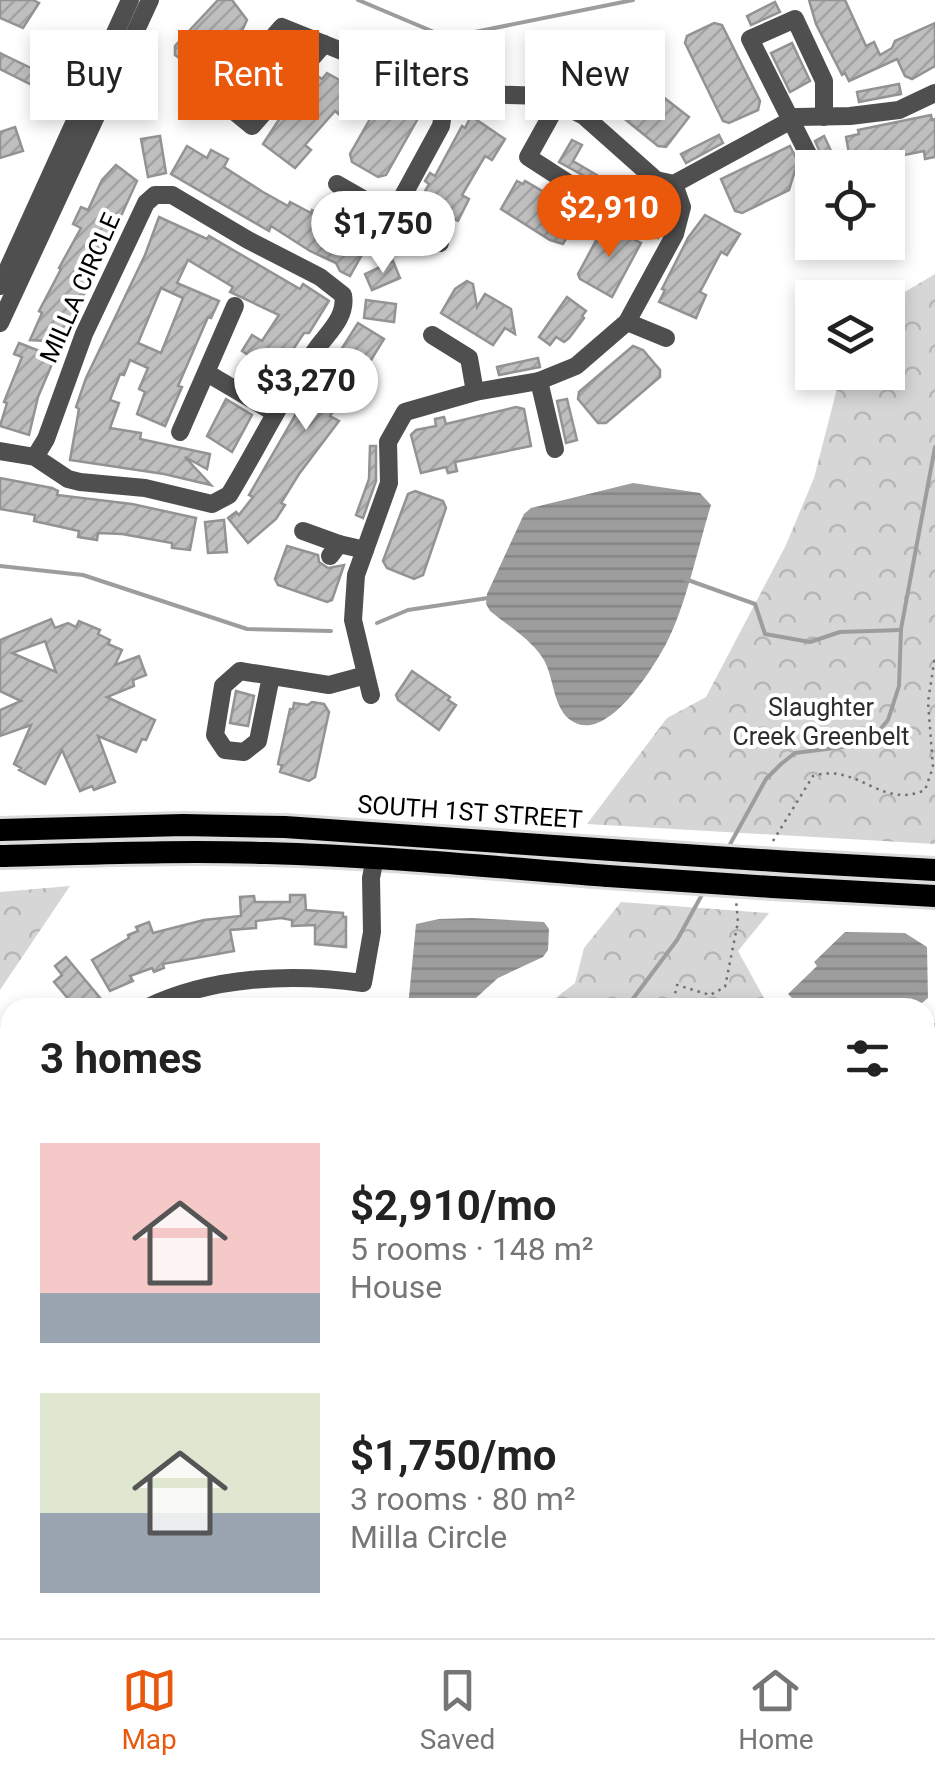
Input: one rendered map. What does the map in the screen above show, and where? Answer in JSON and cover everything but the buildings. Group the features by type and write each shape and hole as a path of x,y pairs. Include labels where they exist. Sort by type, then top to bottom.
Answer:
{"main road":[{"name":"SOUTH 1ST STREET","path":"0,830 200,825 382,832 935,870"},
{"path":"375,858 382,832"},
{"name":"SOUTH 1ST STREET","path":"0,856 226,852 375,858 772,888 935,896"}],"street":[{"path":"0,286 130,0"},
{"path":"0,323 150,0"},
{"path":"806,150 750,40 796,20 824,80 824,116"},
{"path":"319,42 339,50"},
{"path":"319,50 324,44"},
{"path":"548,120 528,157 576,188 623,207 791,120 899,110 935,93"},
{"path":"392,216 442,120"},
{"path":"371,695 353,620 356,575 389,484 388,442 405,412 476,392 539,381 576,366 627,322 674,234 682,208 665,182 589,120"},
{"path":"336,184 440,243"},
{"name":"MILLA CIRCLE","path":"2,450 35,457 68,479 145,488 212,504 229,495 275,413 343,311 343,295 320,277 172,194 161,193 146,203 84,334 46,439 35,457"},
{"path":"180,432 236,306"},
{"path":"627,322 666,338"},
{"path":"432,336 469,358 476,392"},
{"path":"207,372 275,413"},
{"path":"539,381 555,448"},
{"path":"303,531 334,550 365,550"},
{"path":"272,676 258,741 244,752 226,750 216,735 223,686 240,671 329,684 366,675"},
{"path":"172,998 232,983 310,978 363,983 372,932 371,878 375,858"}],"path":[{"path":"765,846 776,839 813,776 832,770 858,778 881,792 915,795 926,790 933,768 928,702 935,656"},
{"path":"674,998 677,985 710,996 726,987 738,922 735,903 742,886"}],"green space":[{"name":"Slaughter Creek Greenbelt","path":"935,274 935,844 587,824 667,718 706,697 786,545 814,478 837,390 905,390 905,292"},
{"path":"70,886 0,990 0,892"},
{"path":"621,902 769,913 738,951 764,998 556,998 575,983 584,948"}],"shaded area":[{"path":"633,483 700,493 711,505 680,612 659,656 638,687 611,715 583,725 563,713 542,657 490,611 487,594 524,514 531,508"},
{"path":"439,919 544,922 549,929 548,950 543,957 498,978 476,998 409,998 416,924"},
{"path":"845,932 905,933 927,947 928,998 792,998 788,994 817,966 814,962"}],"waterway":[{"path":"358,0 434,32 455,36 633,0"},
{"path":"728,848 766,779 781,764 795,753 858,745 873,738 888,720 899,686 901,629 935,447"},
{"path":"0,566 83,575 247,629 331,631"},
{"path":"685,579 755,604 765,634 810,642 840,632 901,630"},
{"path":"377,623 408,610 488,598"},
{"path":"634,998 677,940 704,891"}]}
